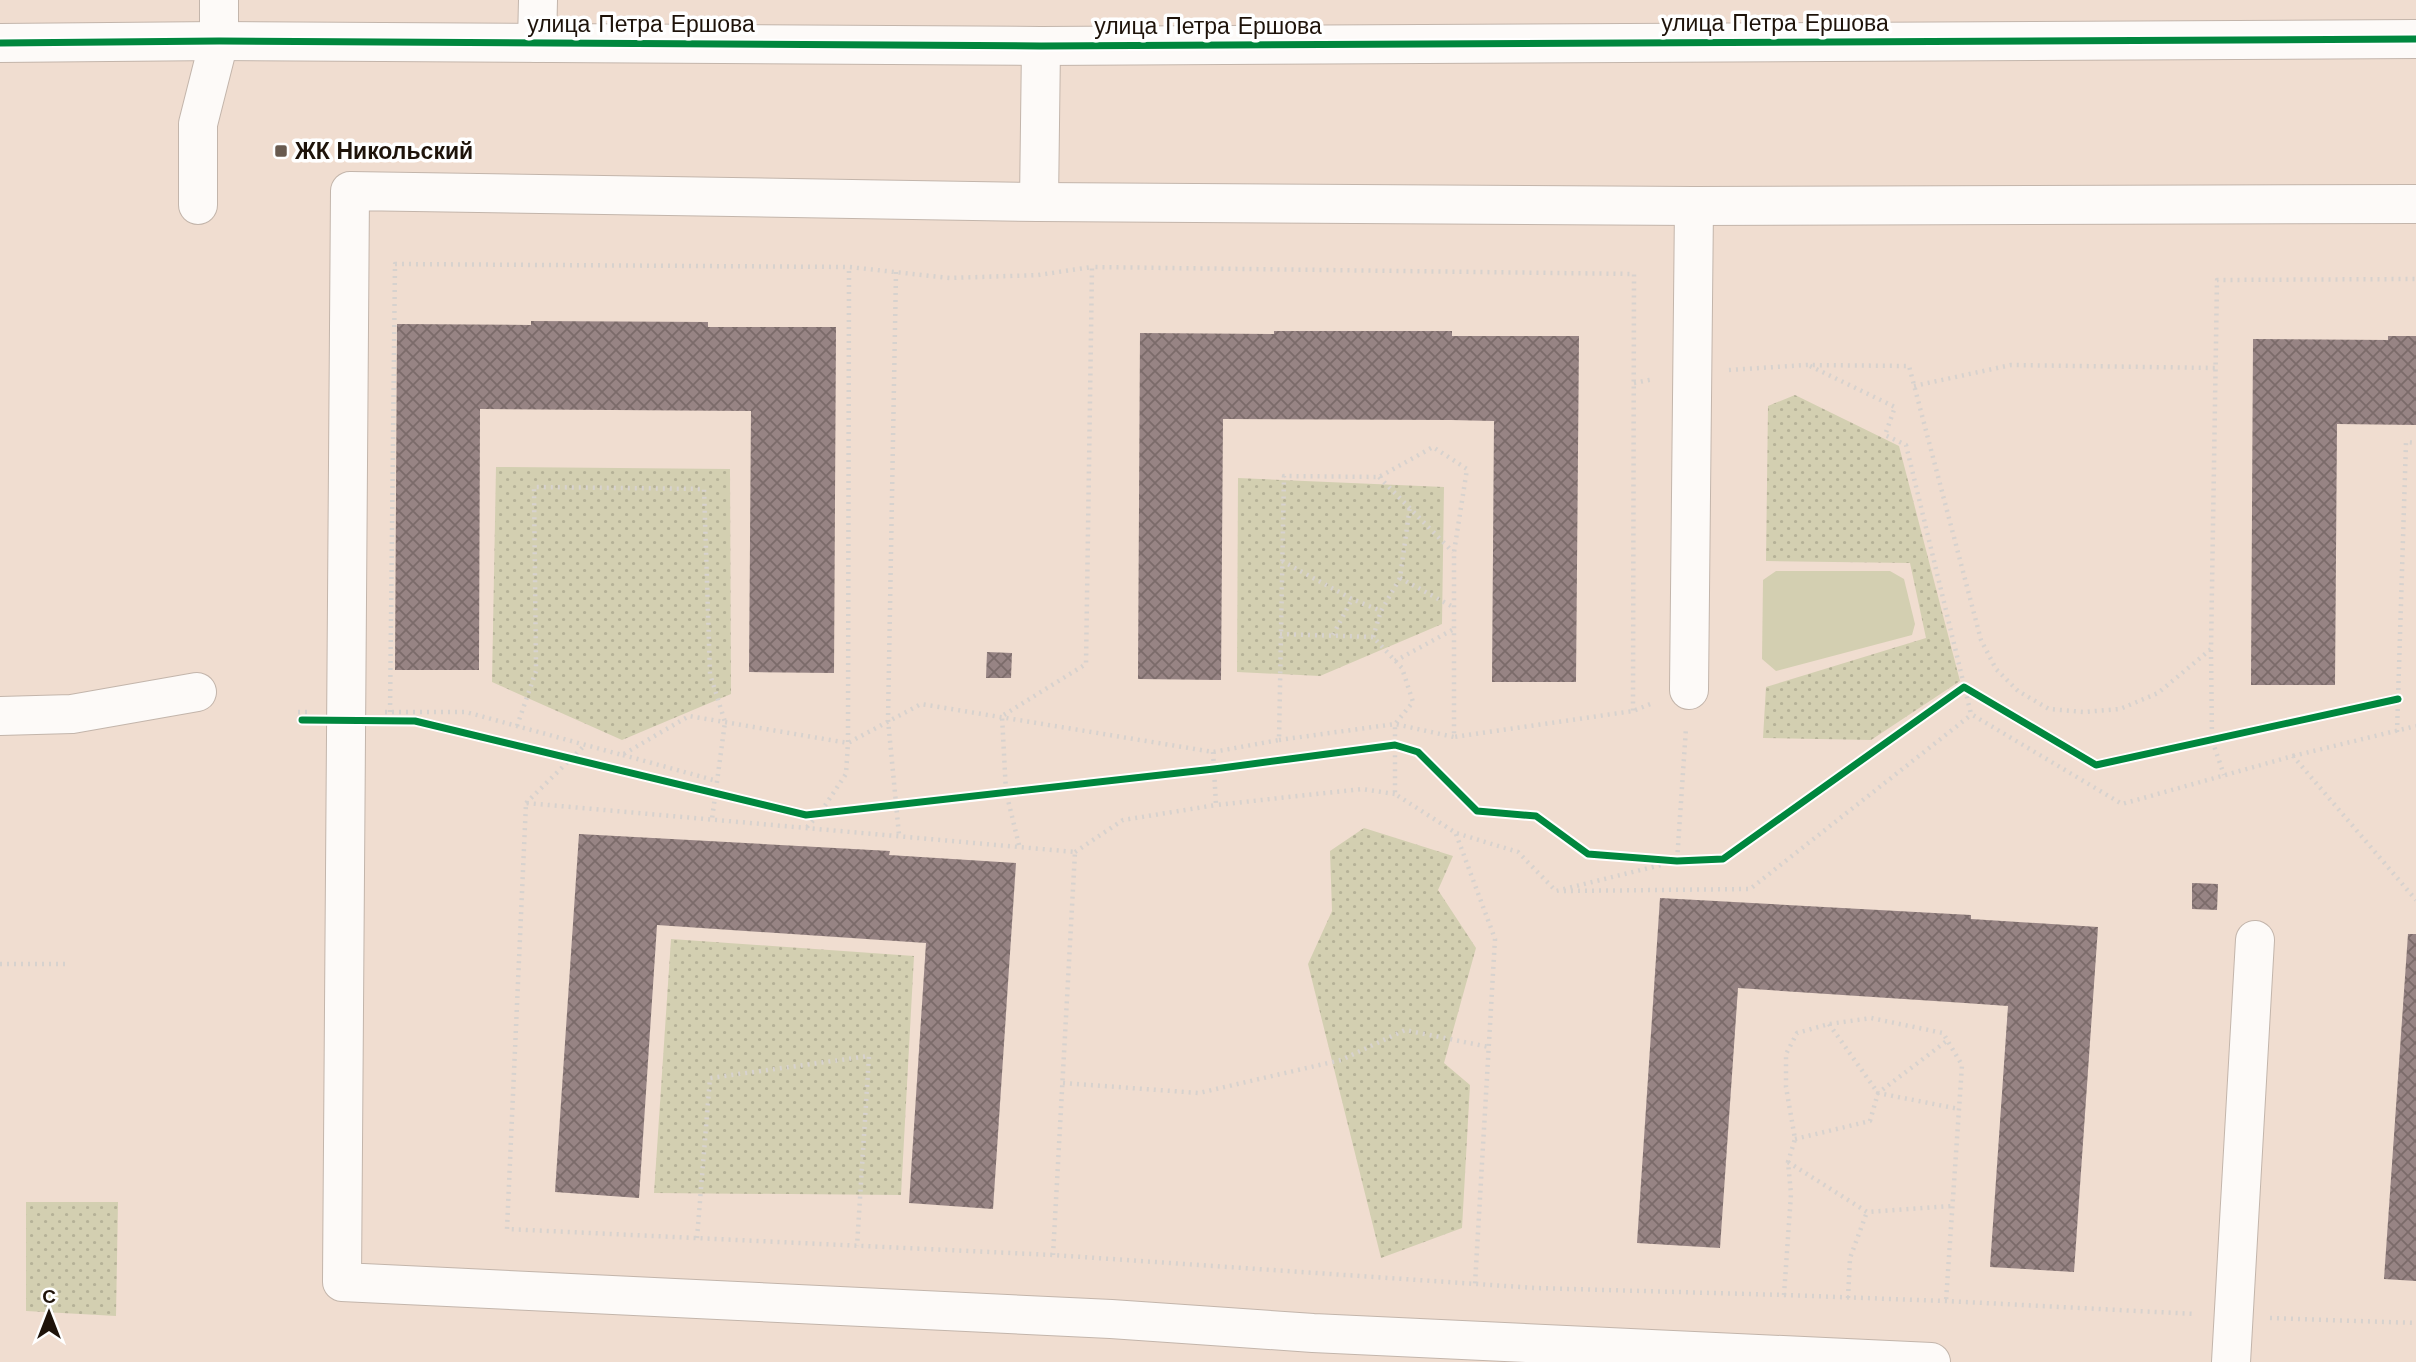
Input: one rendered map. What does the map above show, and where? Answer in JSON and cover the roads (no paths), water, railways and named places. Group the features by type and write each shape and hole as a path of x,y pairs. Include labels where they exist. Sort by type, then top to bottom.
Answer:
{"street":[{"path":"198,205 198,124 219,41 219,0"},
{"path":"537,43 538,0"},
{"name":"улица Петра Ершова","path":"0,43 219,41 1041,46 2416,39"},
{"path":"1039,202 1041,46"},
{"path":"1931,1362 1313,1333 1111,1320 342,1282 350,191 1039,202 1695,206 2416,204"},
{"path":"1689,690 1695,206"},
{"path":"0,716 72,714 197,692"},
{"path":"2231,1362 2255,940"}],"place":[{"name":"ЖК Никольский","path":"281,151"}]}
